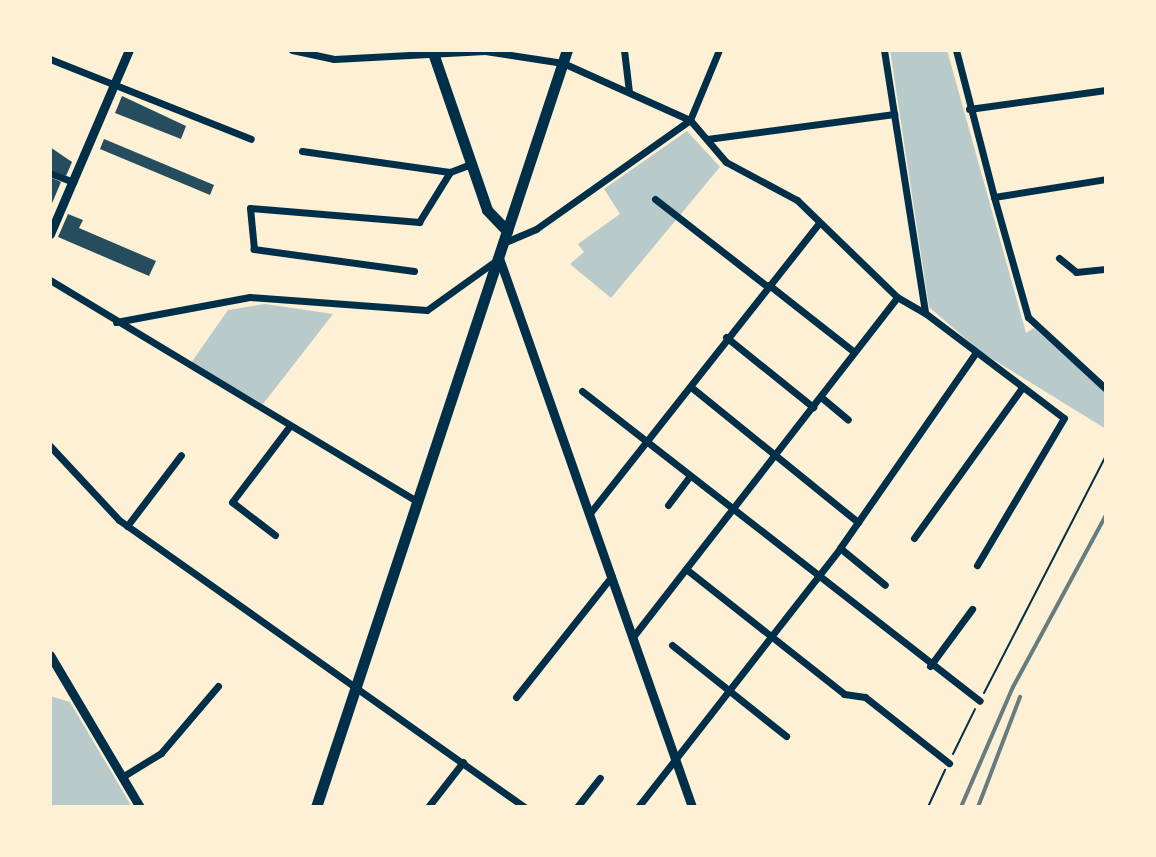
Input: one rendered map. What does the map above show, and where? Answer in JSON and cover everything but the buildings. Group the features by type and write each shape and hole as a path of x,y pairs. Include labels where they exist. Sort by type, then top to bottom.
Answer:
{"main road":[{"path":"316,807 567,50"},
{"path":"433,52 487,210 507,231"}],"street":[{"path":"50,234 129,50"},
{"path":"292,50 334,59 485,51 563,63 690,120 726,162 797,200 897,297 925,313 974,355 1064,418 977,565"},
{"path":"624,50 629,92"},
{"path":"503,243 536,229 690,120 719,50"},
{"path":"884,50 925,313"},
{"path":"956,50 969,109 1028,317 1106,389"},
{"path":"50,59 251,139"},
{"path":"969,109 1106,90"},
{"path":"707,139 894,114"},
{"path":"302,151 450,172 471,164"},
{"path":"414,271 254,249 250,208 419,222 450,172"},
{"path":"50,173 73,182"},
{"path":"994,197 1106,179"},
{"path":"655,199 854,352"},
{"path":"590,513 649,443 726,337 819,223"},
{"path":"116,322 250,297 427,310 499,258 692,807"},
{"path":"1059,258 1076,272 1106,269"},
{"path":"50,280 289,427 418,502"},
{"path":"632,638 897,297"},
{"path":"726,337 813,407"},
{"path":"638,807 840,548 974,355"},
{"path":"691,387 777,453 858,522"},
{"path":"914,538 1021,389"},
{"path":"582,391 817,578 980,701"},
{"path":"821,397 848,420"},
{"path":"275,535 232,502 289,427"},
{"path":"50,446 94,500 127,526 356,692 525,807"},
{"path":"127,526 181,455"},
{"path":"668,505 690,476"},
{"path":"840,548 885,585"},
{"path":"686,569 772,637 949,763"},
{"path":"516,697 612,576"},
{"path":"930,666 972,609"},
{"path":"672,645 786,736"},
{"path":"50,655 140,807"},
{"path":"122,777 161,753 218,686"},
{"path":"428,807 463,762"},
{"path":"577,807 600,778"}],"path":[{"path":"928,807 1106,456"}],"shaded area":[{"path":"890,50 947,50 1026,333 1034,328 1106,393 1106,429 981,352 929,307"},
{"path":"687,131 720,167 611,298 570,264 584,252 578,244 620,214 604,189"},
{"path":"265,304 333,314 263,404 191,363 228,310"},
{"path":"50,696 70,702 132,807 50,807"}],"railway":[{"path":"961,807 1013,687 1106,515"},
{"path":"978,807 1020,697"}]}
